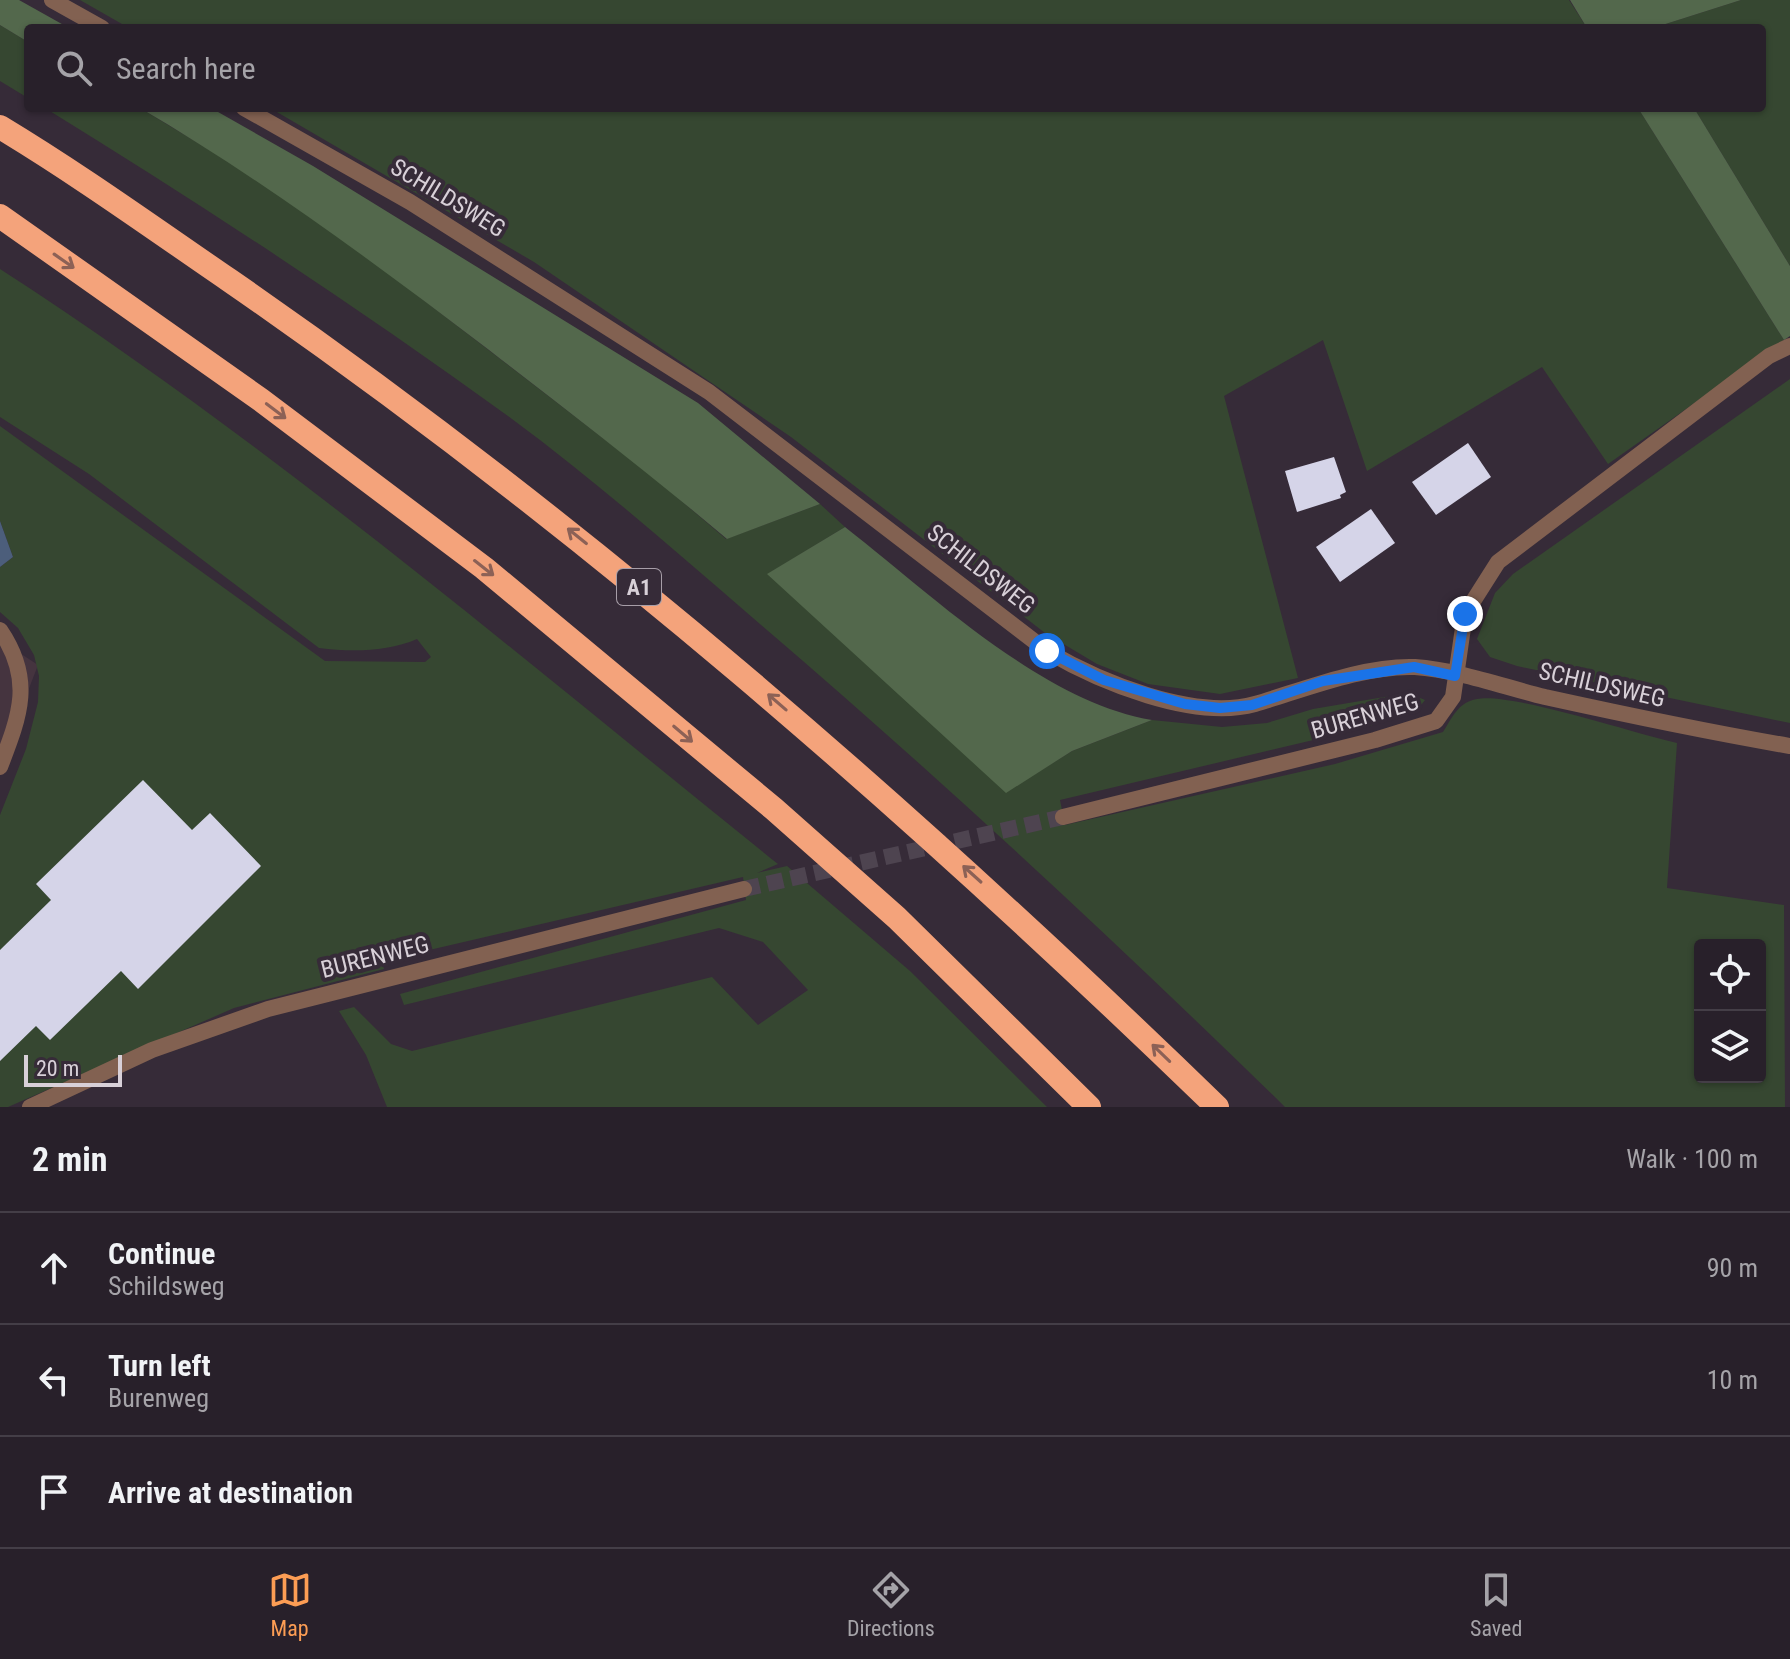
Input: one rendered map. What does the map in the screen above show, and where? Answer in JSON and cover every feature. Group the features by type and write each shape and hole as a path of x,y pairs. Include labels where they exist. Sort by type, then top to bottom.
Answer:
{"highway":[{"name":"A1","path":"0,127 300,330 569,530 725,656 884,794 1217,1107"},
{"path":"0,216 261,400 484,568 774,809 885,908 1089,1107"}],"street":[{"path":"52,0 95,24"},
{"name":"SCHILDSWEG","path":"251,112 422,209 709,392 1070,664 1104,680 1169,700 1220,708 1252,705 1323,681 1414,667 1684,728 1790,746"},
{"name":"BURENWEG","path":"1063,817 1423,727 1436,721 1447,709 1465,614 1498,562 1769,356 1790,346"},
{"path":"0,630 20,669 23,699 0,767"},
{"name":"BURENWEG","path":"30,1107 152,1050 268,1009 744,889"}],"shaded area":[{"path":"0,640 38,665 0,764"}],"green space":[{"path":"0,0 19,0 62,24 24,24 24,40 0,25"},
{"path":"80,0 1569,0 1584,24 122,24"},
{"path":"1570,0 1741,0 1666,24 1585,24"},
{"path":"1741,0 1790,0 1790,266 1696,112 1766,112 1766,24 1666,24"},
{"path":"0,25 24,40 24,96 0,81"},
{"path":"51,112 147,112 241,169 374,262 651,475 726,539 820,504 845,527 768,574 1006,792 1072,751 1152,720 1222,727 1267,723 1313,709 1408,693 1425,700 1418,709 1364,728 1060,800 1065,825 1335,764 1443,732 1460,707 1477,699 1544,707 1677,743 1667,888 1784,905 1785,1107 1285,1107 957,797 604,491 512,419 282,259"},
{"path":"147,112 218,112 313,166 698,403 820,504 727,539 489,350 275,194"},
{"path":"277,112 1641,112 1784,340 1608,464 1542,367 1367,471 1323,340 1224,396 1298,678 1220,694 1148,684 1097,664 1045,633 791,437 534,262"},
{"path":"1641,112 1696,112 1790,266 1790,336 1784,340"},
{"path":"0,269 102,337 300,481 778,864 757,873 787,866 910,971 1047,1107 387,1107 366,1055 339,1011 354,1007 391,1044 412,1051 712,977 758,1025 808,990 763,942 719,928 404,1005 400,994 746,900 743,877 382,961 384,969 234,1008 8,1107 0,1107 0,815 26,749 38,702 39,676 34,655 18,628 0,612 0,567 13,557 0,521 0,426 325,661 425,662 431,657 417,639 369,650 319,648 89,474 0,417"},
{"path":"1790,379 1790,723 1517,666 1490,657 1477,639 1495,593 1513,574"},
{"path":"845,527 952,613 1030,669 1070,692 1111,709 1152,720 1072,751 1006,793 767,574"}],"water":[{"path":"0,521 13,557 0,567"}],"building":[{"path":"1468,443 1491,477 1436,515 1412,482"},
{"path":"1334,457 1346,492 1340,495 1341,498 1297,512 1285,471"},
{"path":"1371,509 1395,543 1340,582 1316,547"},
{"path":"143,780 192,830 210,813 261,866 138,989 121,971 50,1040 36,1026 0,1061 0,950 51,900 36,884"}],"tunnel":[{"path":"744,889 1063,817"}],"route":[{"path":"1047,651 1104,680 1185,704 1220,708 1252,705 1323,681 1414,667 1455,676 1465,614"}]}
